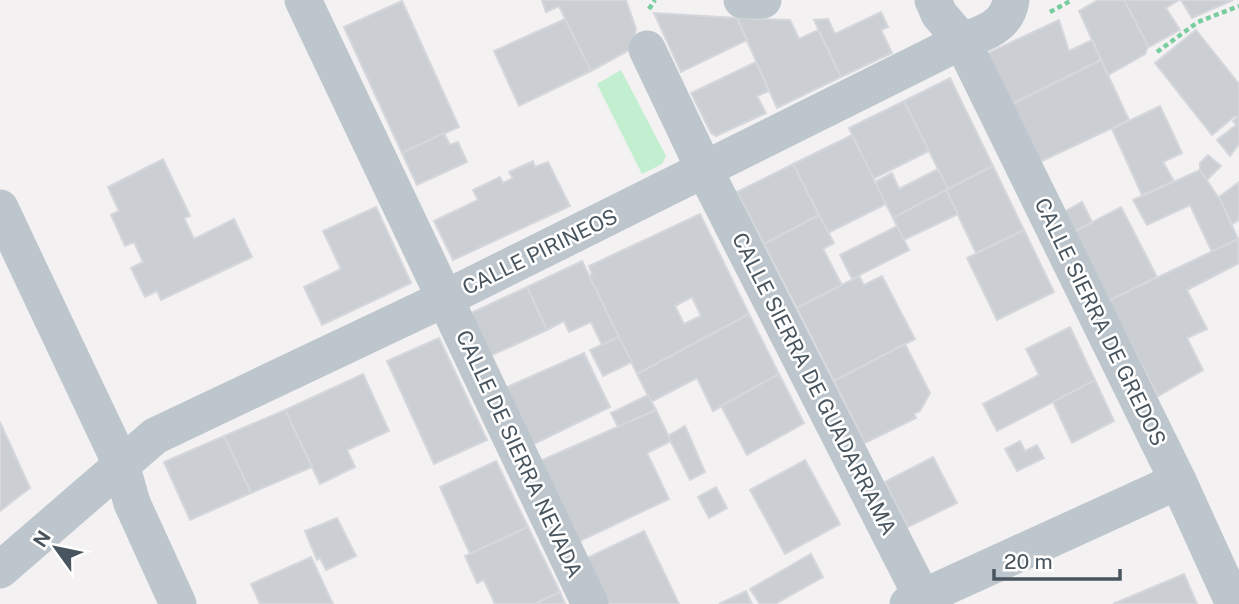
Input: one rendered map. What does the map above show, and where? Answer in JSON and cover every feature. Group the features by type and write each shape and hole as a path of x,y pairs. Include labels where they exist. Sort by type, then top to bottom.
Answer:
{"street":[{"name":"CALLE DE SIERRA NEVADA","path":"303,0 590,604"},
{"path":"742,0 764,0"},
{"name":"CALLE SIERRA DE GREDOS","path":"933,0 939,14 962,41 1178,481 1234,604"},
{"name":"CALLE PIRINEOS","path":"0,570 155,436 446,298 962,41 992,30 1010,9 1011,0"},
{"name":"CALLE SIERRA DE GUADARRAMA","path":"647,49 915,601"},
{"path":"0,208 121,464 132,503 178,604"},
{"path":"915,601 1178,481"}],"path":[{"path":"1157,52 1198,22 1239,6"}],"green space":[{"path":"621,70 666,156 662,164 642,174 597,84"}],"building":[{"path":"542,0 626,0 636,29 631,49 591,71 559,6 546,12"},
{"path":"1098,0 1124,0 1148,46 1145,54 1108,75 1079,11"},
{"path":"1124,0 1179,0 1166,8 1180,30 1149,47"},
{"path":"1181,0 1233,0 1192,18"},
{"path":"402,1 459,127 402,153 344,27"},
{"path":"881,12 888,27 881,30 892,53 841,77 814,20 828,19 835,34"},
{"path":"654,13 737,18 747,40 681,72"},
{"path":"737,18 790,20 799,39 818,30 841,77 777,108"},
{"path":"565,19 591,71 519,106 494,51"},
{"path":"1059,20 1069,51 1092,40 1101,60 1010,105 986,54"},
{"path":"1196,30 1239,84 1239,144 1230,156 1217,140 1236,125 1233,121 1237,118 1235,116 1212,135 1155,63"},
{"path":"1101,60 1129,120 1040,162 1010,105"},
{"path":"756,62 769,91 757,96 766,113 716,136 711,133 691,93"},
{"path":"950,78 993,166 948,189 904,101"},
{"path":"904,101 929,151 873,179 849,128"},
{"path":"1160,106 1182,153 1163,162 1174,181 1142,195 1112,129"},
{"path":"444,133 450,145 458,142 467,162 417,185 402,153"},
{"path":"852,135 886,204 828,233 793,164"},
{"path":"1208,155 1221,166 1207,180 1200,170 1200,163"},
{"path":"163,159 190,216 184,218 194,239 234,219 252,257 161,300 157,291 145,297 131,268 143,262 134,242 125,246 111,215 119,211 108,187"},
{"path":"533,161 535,167 548,162 570,206 453,260 434,221 478,200 473,190 500,177 503,183 513,178 509,172"},
{"path":"793,164 819,215 764,244 737,192"},
{"path":"993,166 1024,230 976,253 946,190"},
{"path":"938,169 948,189 893,218 875,182 892,173 899,189"},
{"path":"1200,170 1222,203 1238,239 1212,252 1190,205 1147,225 1133,200"},
{"path":"1239,182 1239,220 1232,224 1219,197"},
{"path":"946,190 958,214 904,240 893,218"},
{"path":"1082,202 1092,222 1074,232 1064,212"},
{"path":"376,207 411,283 322,325 304,287 341,269 323,231"},
{"path":"1121,207 1157,277 1108,301 1074,232"},
{"path":"700,214 749,314 637,374 589,276 592,274 589,266","holes":["692,297 701,316 684,324 675,306"]},
{"path":"819,215 834,243 823,249 842,285 797,308 764,244"},
{"path":"897,226 909,250 852,279 840,255"},
{"path":"1024,230 1054,292 997,320 967,258"},
{"path":"1238,239 1239,263 1187,290 1207,329 1187,338 1203,370 1158,396 1108,301"},
{"path":"582,261 619,337 602,345 591,322 569,332 564,321 547,330 527,287"},
{"path":"859,276 864,285 882,276 915,339 834,381 797,308"},
{"path":"527,287 547,330 490,356 469,314"},
{"path":"749,314 779,374 713,411 697,378 651,402 637,374"},
{"path":"1070,327 1095,380 997,431 983,404 1039,375 1026,349"},
{"path":"619,337 632,362 603,376 590,350"},
{"path":"439,338 487,440 434,464 387,361"},
{"path":"905,344 930,393 920,411 914,414 916,418 865,443 834,381"},
{"path":"584,353 610,407 532,445 505,388"},
{"path":"363,374 389,431 347,450 355,467 320,484 285,410"},
{"path":"779,374 804,423 747,455 721,406"},
{"path":"1095,380 1114,421 1072,443 1053,402"},
{"path":"648,395 656,410 618,427 611,413"},
{"path":"285,410 312,467 251,493 224,436"},
{"path":"656,410 671,441 647,453 669,499 578,542 540,461"},
{"path":"0,422 30,488 0,511"},
{"path":"685,426 705,472 690,480 668,436"},
{"path":"224,436 251,493 190,520 164,462"},
{"path":"1020,441 1025,451 1037,445 1044,458 1017,471 1005,449"},
{"path":"933,457 957,503 908,527 885,482"},
{"path":"805,460 840,524 785,554 750,490"},
{"path":"496,461 528,527 470,554 440,487"},
{"path":"716,487 727,508 709,518 698,497"},
{"path":"337,518 356,556 326,570 320,558 317,560 305,531"},
{"path":"528,527 560,592 534,604 495,604 484,580 477,583 465,556"},
{"path":"644,531 679,604 608,604 587,558"},
{"path":"811,554 823,577 775,604 760,604 750,589"},
{"path":"311,557 333,604 260,604 251,584"},
{"path":"1184,574 1197,604 1113,604"},
{"path":"746,591 752,604 719,604"},
{"path":"560,592 565,604 534,604 545,599"}]}
